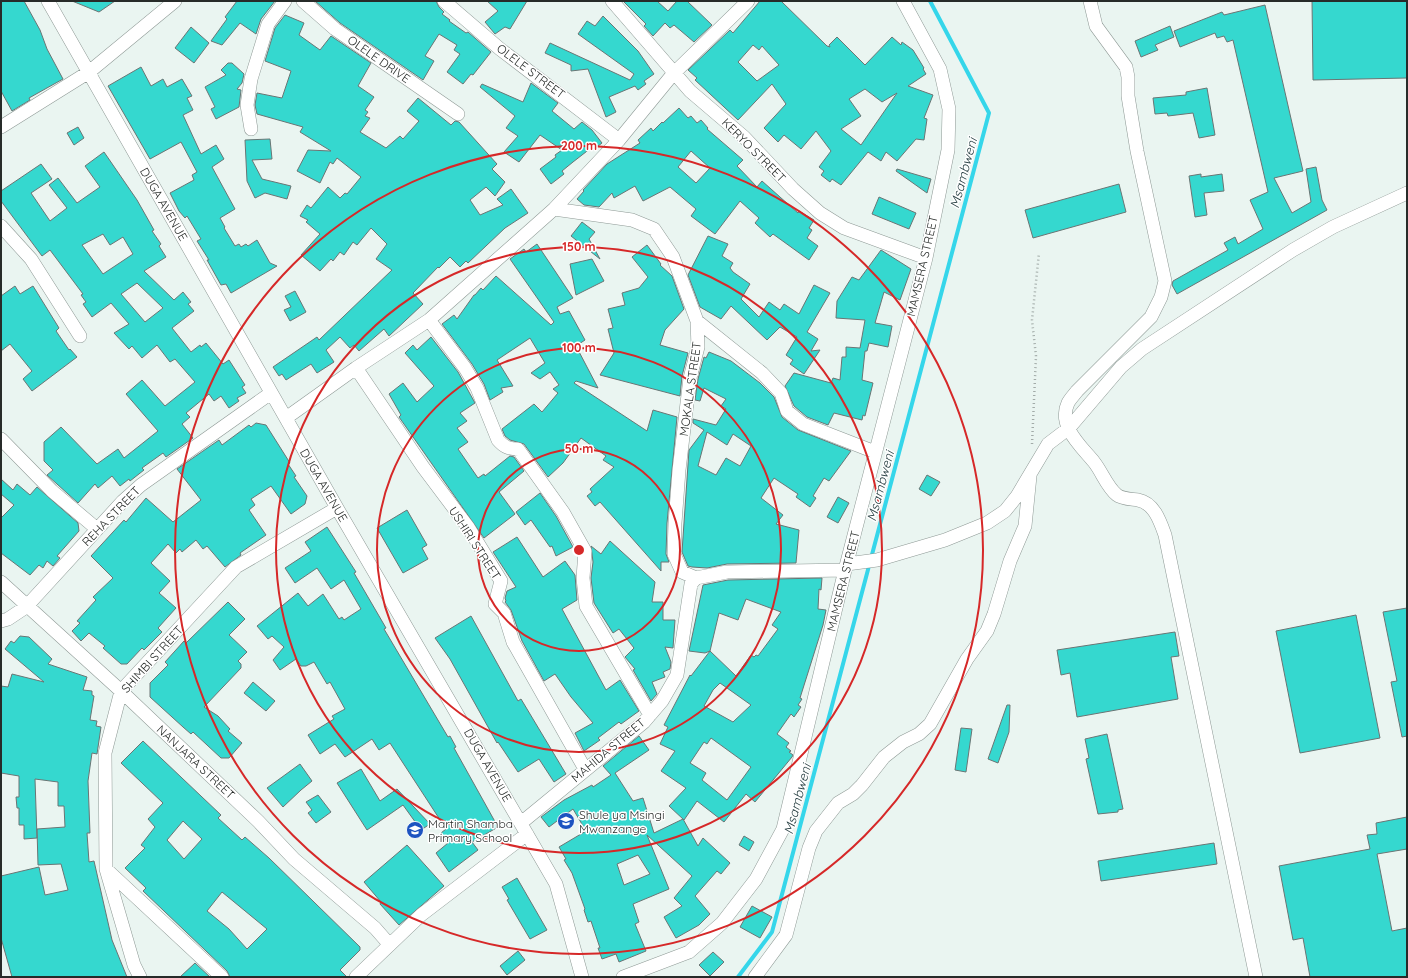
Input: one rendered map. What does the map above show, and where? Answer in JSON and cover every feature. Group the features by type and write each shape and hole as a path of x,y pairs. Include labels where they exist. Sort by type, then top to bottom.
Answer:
{"street":[{"name":"DUGA AVENUE","path":"48,1 337,508 556,884 582,977"},
{"path":"1,127 89,72 175,1"},
{"path":"251,129 247,105 251,79 268,24 285,1"},
{"name":"OLELE DRIVE","path":"303,1 335,29 458,114"},
{"name":"OLELE STREET","path":"444,1 500,49 619,140"},
{"name":"KERYO STREET","path":"612,1 673,74 690,91 744,137 793,189 820,213 844,228 926,258"},
{"path":"286,418 356,368 428,320 554,208 619,140 673,74 748,1"},
{"name":"MAMSERA STREET","path":"623,977 688,952 722,923 756,879 783,829 846,567 926,258 948,150 949,109 940,69 903,1"},
{"path":"1090,1 1096,26 1126,67 1128,77 1128,96 1137,151 1164,281 1161,297 1151,317 1094,373 1068,403 1065,414 1069,428 1079,446 1094,463 1118,496 1140,500 1145,503 1157,514 1165,535 1256,977"},
{"path":"696,578 727,572 846,567 877,560 946,540 986,523 1004,510 1017,496 1048,444 1069,428 1120,367 1142,349 1293,250 1333,227 1407,193"},
{"name":"MOKALA STREET","path":"554,208 632,220 654,230 673,257 697,321 698,347 690,378 679,470 674,554 682,572 696,578"},
{"path":"1,226 31,259 80,336"},
{"path":"428,320 465,368 473,381 498,440 503,446 510,449 518,449 563,512 585,551 583,578 586,606 650,715"},
{"path":"697,321 762,373 781,392 787,411 803,424 875,452"},
{"name":"USHIRI STREET","path":"356,368 423,467 468,527 501,581 495,604 504,613 513,642 585,769"},
{"name":"REHA STREET","path":"1,621 8,619 26,606 123,500 141,485 271,393"},
{"path":"3,447 52,491 98,529"},
{"path":"756,977 786,935 809,848 816,831 838,803 853,794 862,785 884,757 903,742 919,734 930,724 967,659 987,630 994,614 1010,560 1025,526 1032,471"},
{"name":"SHIMBI STREET","path":"140,977 134,965 106,869 105,753 121,691 236,567 337,508"},
{"name":"MAHIDA STREET","path":"356,977 421,915 524,828 585,769 650,715 662,701 677,675 691,584 696,578"},
{"name":"NANJARA STREET","path":"1,582 121,691 258,821 294,859 375,928 389,944"},
{"path":"106,869 222,977"}],"path":[{"path":"1032,471 1036,356 1032,320 1038,253"}],"building":[{"path":"1,1 24,1 40,30 47,49 63,79 29,98 30,100 12,111 1,91"},
{"path":"72,1 115,1 99,12"},
{"path":"237,1 275,1 261,19 256,34 240,23 222,45 211,41 227,19 225,17"},
{"path":"315,1 436,1 444,12 442,14 450,20 449,21 466,33 468,32 491,52 473,75 471,74 463,84 447,72 460,54 454,50 457,45 439,34 425,56 434,61 423,80 340,23"},
{"path":"487,1 527,1 510,29 505,27 495,34 485,22 498,11"},
{"path":"623,1 657,1 668,11 677,1 687,1 712,25 694,42 674,25 670,28 665,23 653,36 644,26 646,24"},
{"path":"760,1 781,1 827,46 830,47 829,45 837,37 865,65 892,37 901,45 902,42 913,50 926,74 908,86 933,95 924,118 927,119 924,140 916,139 897,161 886,152 881,161 868,152 841,185 832,179 830,182 821,175 824,171 819,167 831,151 816,131 801,149 784,135 778,142 764,128 786,104 772,84 738,120 695,80 697,78 688,70 730,30 733,33","holes":["753,45 759,50 762,46 779,65 757,81 738,62","865,89 882,102 897,93 861,145 841,129 861,116 849,99"]},
{"path":"1312,1 1407,1 1407,78 1313,80"},
{"path":"1265,5 1303,171 1274,178 1292,213 1311,202 1306,169 1316,167 1322,200 1327,210 1177,294 1172,285 1173,281 1228,250 1224,243 1235,237 1238,244 1263,229 1250,200 1268,192 1233,40 1227,42 1224,36 1217,38 1215,33 1180,47 1174,31 1222,12 1224,15"},
{"path":"285,15 304,23 299,35 320,50 331,36 371,63 358,86 374,97 365,110 368,112 365,116 370,118 360,132 386,148 400,136 403,139 419,121 407,111 418,98 451,125 455,121 459,122 497,164 492,169 505,182 495,196 486,187 470,200 480,215 503,205 497,199 511,189 528,213 505,228 468,263 466,261 460,267 450,257 439,268 438,267 413,293 423,304 389,336 384,329 359,351 354,345 350,348 340,337 326,350 334,362 317,373 311,364 286,380 282,374 279,376 273,367 317,337 319,340 392,270 376,259 387,244 371,228 357,245 353,242 344,255 340,252 333,261 331,259 320,271 301,255 320,234 306,222 308,220 300,216 307,205 311,208 328,187 340,198 345,193 347,194 361,177 337,158 333,164 330,162 320,183 297,171 308,150 331,151 300,132 303,127 257,114 255,105 257,93 282,98 291,71 265,61 275,28"},
{"path":"603,16 638,51 654,74 644,81 646,84 638,90 635,86 609,97 616,112 606,117 588,69 571,71 571,65 545,53 550,43 630,80 634,74 578,34 587,21 595,26"},
{"path":"1170,26 1174,37 1155,45 1158,50 1141,57 1135,41"},
{"path":"191,27 209,43 194,63 175,48"},
{"path":"228,63 232,63 244,74 242,83 237,89 241,90 239,107 216,119 211,109 215,107 205,87 226,75 221,70"},
{"path":"141,67 151,86 163,79 167,87 182,79 192,96 187,98 193,110 183,115 201,154 216,145 224,159 212,167 235,209 220,218 225,227 224,228 235,246 239,244 241,247 246,244 248,246 257,240 270,263 277,266 231,293 226,284 221,285 207,260 209,260 197,241 201,239 187,216 185,218 179,211 170,193 194,180 192,175 197,172 181,142 150,159 108,86"},
{"path":"531,83 558,103 552,111 574,129 582,122 592,130 602,143 593,150 591,148 573,162 562,171 564,174 551,184 540,169 556,157 555,155 562,150 540,135 519,162 504,152 518,136 506,128 515,116 480,87 482,84 523,102"},
{"path":"1207,88 1215,135 1199,138 1193,113 1168,116 1167,113 1155,114 1153,98 1186,95 1186,92"},
{"path":"679,108 688,118 691,116 697,123 701,120 708,128 707,129 743,160 737,166 757,187 762,181 798,213 799,211 814,220 809,228 812,230 807,238 818,246 809,260 773,234 770,237 755,223 759,218 740,201 715,234 691,216 696,209 670,187 643,201 635,186 614,198 612,193 599,207 584,205 577,199 584,191 583,190 607,164 640,143 638,140 651,128 653,131 662,122 663,123","holes":["691,151 710,168 696,183 678,167"]},
{"path":"78,127 84,138 74,145 67,133"},
{"path":"270,139 272,159 252,160 262,179 291,186 287,199 265,193 255,198 247,181 245,140"},
{"path":"104,152 137,200 154,230 152,231 161,244 159,246 166,257 144,271 174,300 183,292 191,302 188,304 194,311 172,328 191,352 200,345 201,347 206,343 223,364 229,360 245,385 242,387 246,393 237,398 239,401 229,408 221,396 214,401 209,394 186,413 190,417 182,424 193,438 166,457 163,453 142,468 144,470 130,481 129,479 120,486 112,476 98,488 95,484 78,503 47,475 53,470 44,461 44,442 61,427 97,464 118,449 124,458 158,431 126,394 142,380 165,406 195,382 175,359 170,362 157,345 142,358 132,346 129,349 114,333 129,324 111,303 92,317 83,304 86,302 81,295 83,294 50,250 42,256 1,201 1,191 41,164 52,179 31,193 50,221 67,208 49,185 58,178 77,203 100,187 85,166","holes":["103,234 110,245 123,237 133,254 103,274 82,245","137,283 163,308 145,322 121,294"]},
{"path":"897,169 931,179 927,193 896,171"},
{"path":"1201,174 1201,177 1222,174 1224,191 1204,193 1207,215 1195,217 1189,176"},
{"path":"1119,184 1126,212 1033,238 1025,210"},
{"path":"879,197 916,213 909,229 872,214"},
{"path":"582,222 595,232 589,239 600,259 571,236"},
{"path":"708,236 728,244 722,256 733,263 730,268 733,272 750,284 741,299 759,317 769,302 780,310 784,304 799,314 814,285 830,293 807,332 818,339 811,351 820,350 804,374 790,364 793,360 786,355 797,337 780,327 767,340 731,306 721,319 700,307 688,275"},
{"path":"537,244 573,298 557,307 560,314 569,311 585,340 576,346 598,388 576,381 574,383 647,431 653,410 677,417 667,523 666,554 669,562 661,562 661,571 600,502 595,506 587,496 592,492 590,489 614,467 603,460 606,456 581,438 563,463 548,477 524,444 510,440 505,436 502,429 534,404 542,412 558,393 553,389 559,385 550,372 540,379 531,373 545,363 530,338 497,360 513,386 501,388 503,392 490,400 484,384 472,364 442,324 454,315 457,319 474,295 481,288 483,290 496,276 551,325 554,322 510,259 524,249 526,252"},
{"path":"647,245 661,264 660,265 672,276 684,309 665,330 660,345 688,353 682,376 680,396 600,375 614,353 608,329 613,328 608,309 625,305 622,293 639,288 648,277 632,257"},
{"path":"881,250 911,269 900,300 884,292 875,323 892,326 888,347 869,343 867,351 865,351 862,380 873,383 865,416 863,415 862,420 834,413 828,425 807,417 794,406 785,386 794,373 831,383 833,378 840,380 842,357 846,357 846,347 860,348 865,320 836,318 837,301 852,277 859,280"},
{"path":"592,259 604,281 576,295 570,264"},
{"path":"15,286 20,294 33,286 59,328 56,331 69,350 70,349 77,357 32,391 23,379 32,371 10,344 1,351 1,296"},
{"path":"295,291 306,312 290,321 284,310 291,307 285,296"},
{"path":"431,337 458,372 475,403 460,413 467,421 457,428 468,442 458,449 478,478 484,474 485,476 510,456 514,457 524,471 499,492 515,514 484,538 399,417 401,415 389,394 403,383 417,402 434,386 405,353 413,345 417,350"},
{"path":"709,352 731,361 760,383 774,397 782,417 798,430 851,451 829,481 824,478 813,496 816,498 810,507 796,497 798,494 774,478 761,498 783,515 776,524 799,530 796,563 727,564 707,568 688,566 682,552 689,450 704,430 693,423 693,419 716,425 726,409 721,406 726,399 704,388 700,401 695,400 698,379 704,357 706,358","holes":["707,432 727,445 733,434 751,446 740,466 726,458 716,475 698,466"]},
{"path":"256,423 266,425 290,463 288,464 296,476 294,477 307,496 305,504 291,514 271,486 251,499 255,505 249,510 266,535 240,553 241,555 225,567 207,546 203,549 196,540 182,552 180,549 176,553 168,544 151,563 170,581 159,593 176,608 158,628 162,632 144,650 142,648 127,664 121,664 103,648 105,646 89,633 81,641 72,631 80,623 77,621 96,600 93,597 113,578 91,556 124,520 126,522 146,498 173,522 201,500 177,469 219,440 222,445 249,425 251,427"},
{"path":"927,475 940,482 931,496 919,489"},
{"path":"1,479 13,490 17,484 30,495 37,487 78,523 79,531 57,556 60,558 53,566 47,561 43,568 39,565 30,575 1,553 1,518 14,505 1,494"},
{"path":"540,493 556,516 573,547 556,556 552,546 550,547 531,520 525,525 516,512"},
{"path":"838,497 849,503 838,523 827,517"},
{"path":"407,510 427,545 422,548 428,559 403,573 377,528"},
{"path":"327,527 356,572 354,573 386,628 384,629 448,737 450,736 456,747 454,748 498,827 472,842 478,850 449,872 436,853 448,843 441,833 446,829 390,743 379,750 372,739 345,757 335,744 320,754 308,735 334,719 332,716 345,709 330,682 327,684 314,662 306,666 301,666 296,659 280,670 273,660 284,647 272,636 268,639 257,626 298,593 308,606 323,594 339,619 342,617 344,620 361,609 344,580 331,589 317,568 295,583 285,568 311,551 305,542"},
{"path":"517,537 543,577 565,561 575,575 577,600 562,609 606,690 620,680 639,711 621,724 619,722 598,738 600,740 584,751 575,733 593,723 571,697 555,674 544,681 522,641 511,610 505,602 507,591 516,587 493,552"},
{"path":"610,541 655,582 652,602 663,602 663,620 675,620 673,648 665,647 671,662 670,669 663,672 665,677 652,682 657,694 651,701 633,670 635,669 625,657 634,648 619,629 613,633 594,603 591,578 593,562 591,546 601,554"},
{"path":"822,578 821,590 819,589 818,609 826,610 823,625 800,698 802,699 798,705 801,707 794,717 791,714 777,734 789,743 786,747 791,751 789,752 793,755 792,757 755,802 746,794 724,822 697,801 684,820 669,806 686,788 661,771 675,751 660,744 668,727 664,725 690,675 691,676 710,651 705,653 689,651 703,585 728,580","holes":["746,599 781,612 772,625 778,629 758,656 756,655 754,657 751,655 736,676 710,651 719,613 738,620","720,683 751,705 733,722 704,706 713,690","711,738 751,767 727,800 702,780 706,773 690,763 704,742 707,744"]},
{"path":"228,602 245,619 229,635 247,652 238,661 241,664 241,668 204,707 218,716 230,729 228,731 242,743 229,758 221,758 193,732 191,734 150,697 150,683 168,665 165,662 184,641 186,643"},
{"path":"1407,608 1407,736 1402,737 1391,682 1397,681 1383,612"},
{"path":"1356,615 1380,738 1300,753 1276,631"},
{"path":"471,616 518,701 521,699 566,774 554,782 539,759 518,772 498,742 497,743 450,659 435,638"},
{"path":"1175,632 1179,656 1171,657 1178,699 1077,717 1070,673 1061,675 1057,650"},
{"path":"20,636 29,637 52,659 48,664 87,677 83,690 92,691 92,695 94,696 90,720 97,721 96,726 101,727 97,754 92,753 88,781 90,833 87,833 89,862 94,861 112,940 127,977 12,977 1,938 1,876 39,867 45,895 68,890 61,864 38,865 37,829 65,827 64,806 58,806 58,782 35,779 37,838 24,839 24,825 19,825 19,808 17,808 16,797 19,797 19,776 1,773 1,686 8,687 12,674 44,682 5,649 11,641 14,643"},
{"path":"253,682 275,701 266,711 244,693"},
{"path":"1007,705 1010,705 1009,732 998,763 988,759"},
{"path":"961,728 972,729 966,772 955,770"},
{"path":"1107,734 1123,809 1118,810 1118,812 1098,814 1086,759 1089,758 1085,739"},
{"path":"639,736 649,750 615,773 633,801 643,798 654,833 683,819 698,846 703,838 730,863 721,874 717,871 695,896 710,914 699,925 676,938 664,917 682,906 674,898 692,876 647,835 669,889 633,904 639,922 635,924 646,951 619,962 616,954 602,959 591,921 588,922 572,873 564,860 566,859 559,847 586,831 573,809 549,827 541,817 564,800 592,785 593,787 611,775 603,766","holes":["638,855 650,874 624,885 617,864"]},
{"path":"143,741 221,815 218,818 242,840 245,837 269,858 360,947 360,950 340,970 347,977 230,977 227,971 143,891 146,888 125,868 145,848 141,845 155,827 148,819 163,803 121,763","holes":["183,821 202,839 184,859 167,840","222,892 267,929 247,949 229,929 207,911"]},
{"path":"300,764 312,781 283,807 267,788"},
{"path":"361,769 380,801 397,789 430,824 421,830 403,805 367,830 337,783"},
{"path":"318,795 331,812 316,823 308,813 312,810 306,802"},
{"path":"1407,817 1407,849 1377,854 1392,931 1407,928 1407,977 1310,977 1303,938 1293,940 1279,866 1370,849 1367,835 1377,834 1376,823"},
{"path":"744,836 754,842 749,851 739,845"},
{"path":"1214,843 1217,864 1101,881 1098,861"},
{"path":"407,845 444,886 399,925 380,904 381,902 364,882"},
{"path":"517,878 547,930 530,939 507,900 509,899 502,887"},
{"path":"752,906 772,917 760,938 740,927"},
{"path":"518,951 525,960 507,975 500,966"},
{"path":"713,952 724,962 710,976 699,965"},
{"path":"195,963 210,977 180,977"}],"waterway":[{"name":"Msambweni","path":"738,977 772,932 989,113 930,1"}],"place":[{"name":"Shule ya Msingi Mwanzange","path":"566,821"},
{"name":"Martin Shamba Primary School","path":"415,830"}]}
